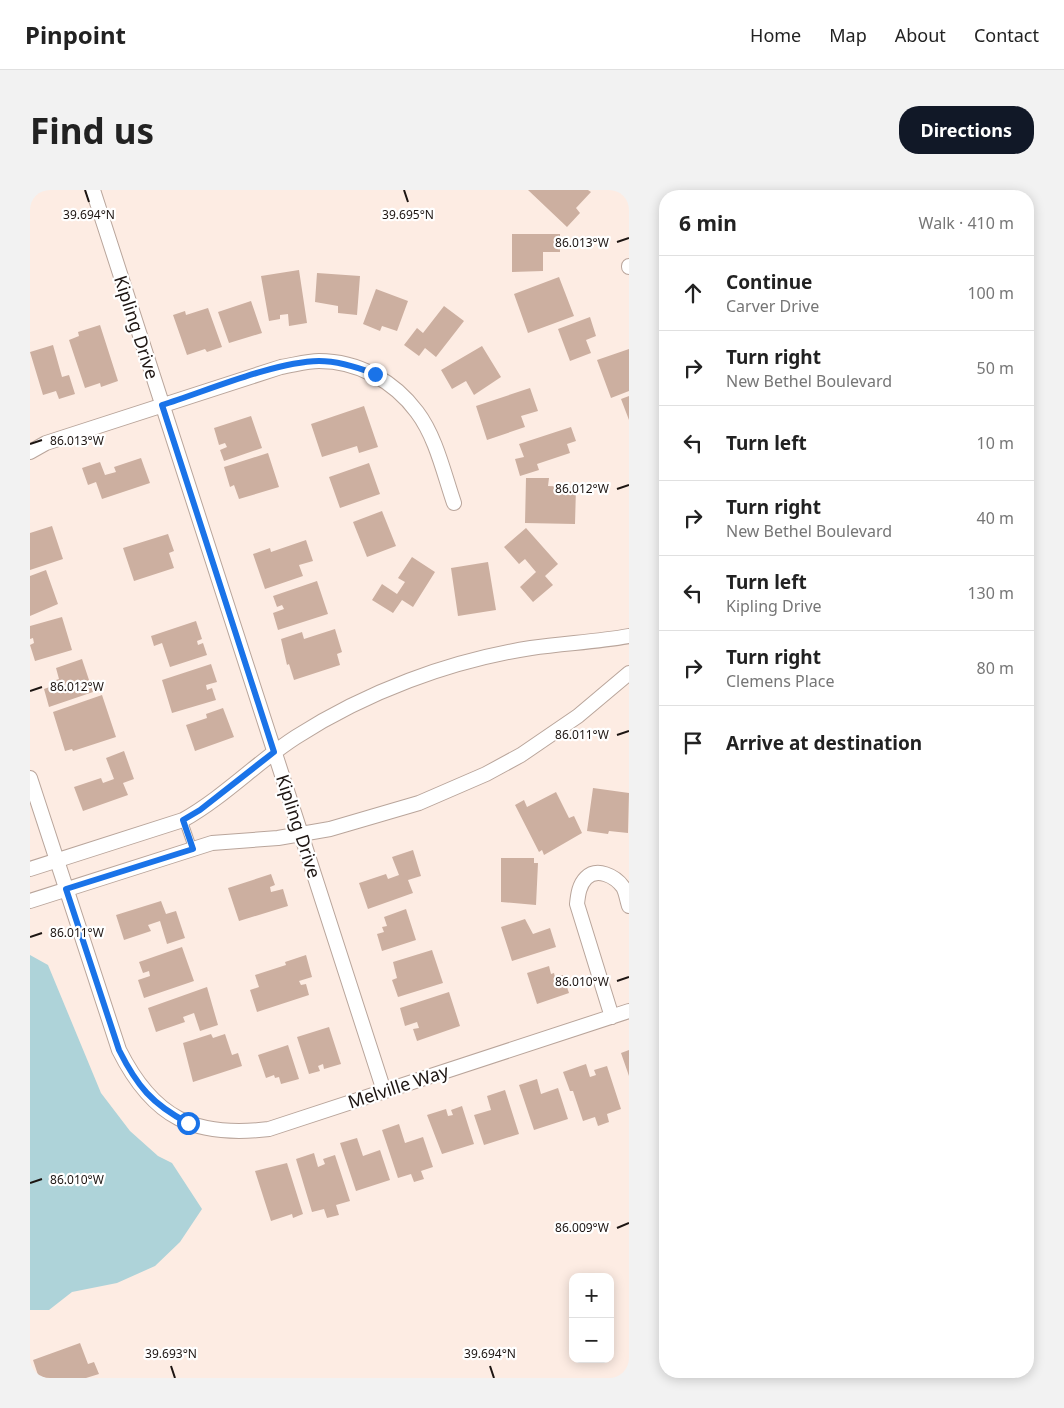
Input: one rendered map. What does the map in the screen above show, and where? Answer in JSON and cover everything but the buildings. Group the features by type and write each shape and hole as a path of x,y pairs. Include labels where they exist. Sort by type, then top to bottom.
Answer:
{"street":[{"name":"Kipling Drive","path":"93,190 384,1091"},
{"path":"30,452 46,443 282,367 319,361 349,364 375,374 397,390 418,413 432,440 454,503"},
{"path":"30,869 183,820 200,810 297,736 366,699 444,668 480,658 531,648 629,636"},
{"path":"30,901 212,843 278,838 330,830 419,803 486,774 555,733 629,674"},
{"name":"Melville Way","path":"30,778 119,1050 131,1075 147,1095 166,1112 188,1123 215,1130 242,1132 269,1129 629,1011"},
{"path":"612,1017 577,904 579,890 586,877 600,873 612,876 623,888 629,906"}],"lane":[{"path":"183,820 193,849"}],"water":[{"path":"30,955 48,965 101,1093 130,1131 158,1156 172,1163 202,1209 180,1242 155,1266 117,1283 72,1292 49,1310 30,1310"}],"route":[{"path":"188,1123 166,1112 147,1095 131,1075 119,1050 66,889 193,849 183,820 200,810 248,770 274,752 162,405 282,367 319,361 349,364 375,374"}]}
